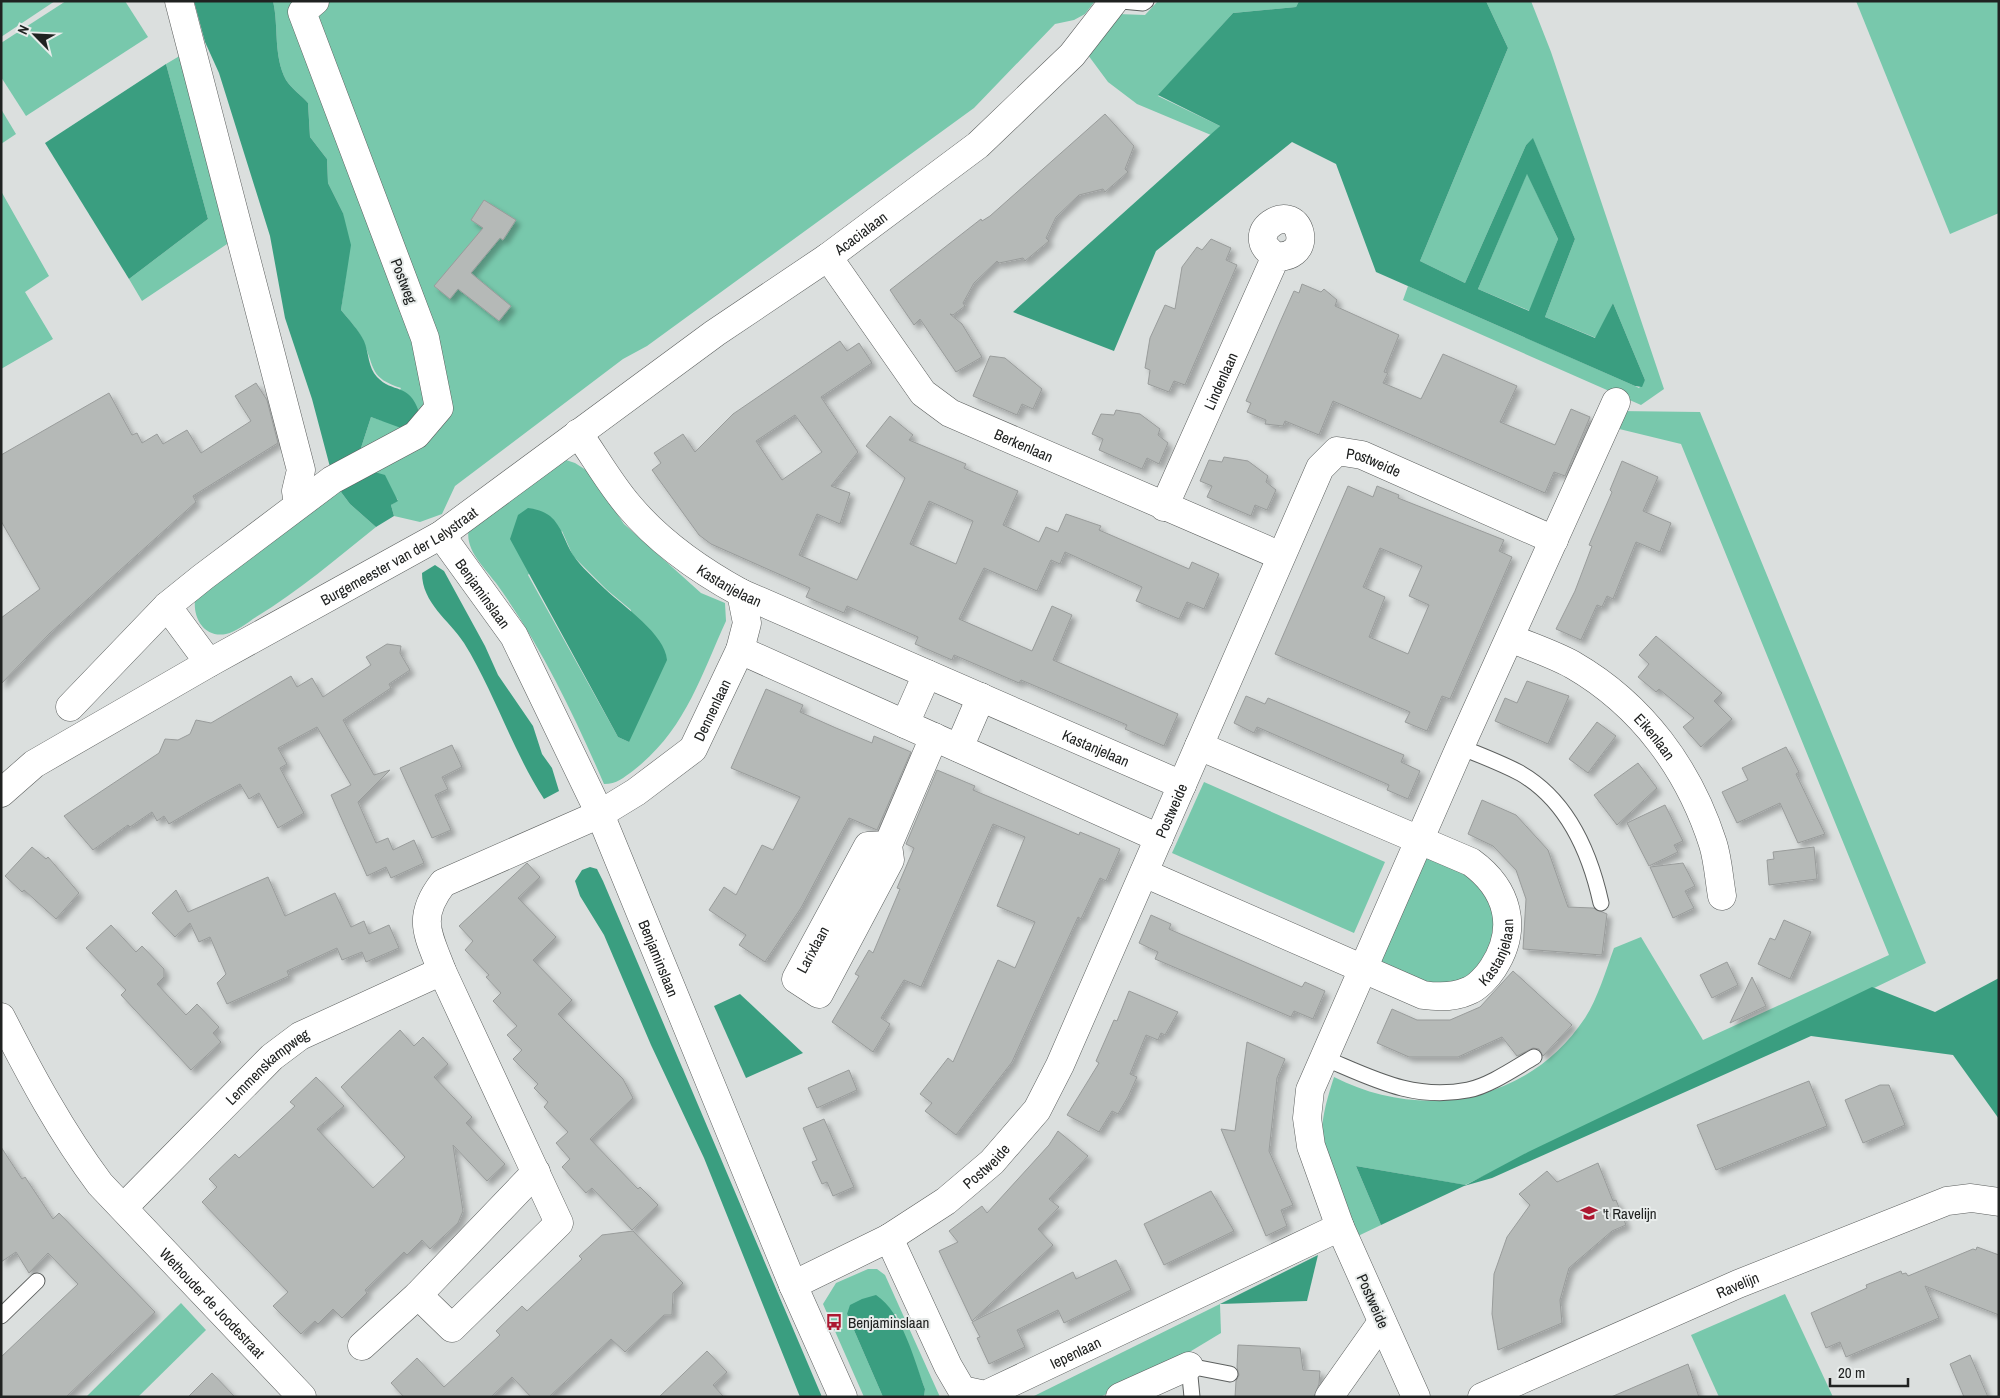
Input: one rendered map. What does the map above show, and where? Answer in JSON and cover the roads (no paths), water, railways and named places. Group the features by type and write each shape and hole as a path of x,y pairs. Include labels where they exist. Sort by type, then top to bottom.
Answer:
{"street":[{"path":"180,1 301,470 296,491 298,504"},
{"name":"Postweg","path":"167,606 298,504 332,480 416,435 439,408 426,338 302,12 315,1"},
{"name":"Acacialaan","path":"578,433 715,333 828,257 978,145 1072,55 1114,1"},
{"name":"Lindenlaan","path":"1164,507 1276,256"},
{"name":"Berkenlaan","path":"828,257 923,393 950,413 1281,556"},
{"name":"Postweide","path":"1416,1397 1340,1227 1311,1146 1307,1118 1310,1090 1460,746 1616,402"},
{"name":"Burgemeester van der Lelystraat","path":"1,793 34,764 209,663 441,535 578,433"},
{"name":"Kastanjelaan","path":"578,433 629,506 665,542 705,573 741,593 1182,785"},
{"name":"Postweide","path":"793,1285 888,1238 946,1201 992,1162 1037,1110 1060,1065 1320,468 1337,451 1362,455 1554,540"},
{"name":"Benjaminslaan","path":"441,535 514,636 600,814 793,1285 843,1397"},
{"name":"Dennenlaan","path":"600,814 636,792 693,749 740,650 747,623 741,593"},
{"path":"70,707 167,606 209,663"},
{"name":"Eikenlaan","path":"1510,638 1572,665 1612,691 1644,722 1669,752 1689,784 1714,845 1722,896"},
{"path":"740,650 1159,838"},
{"path":"905,724 927,674"},
{"path":"959,748 981,697"},
{"name":"Larixlaan","path":"888,845 868,846 796,980 819,994 890,860 888,845 934,737"},
{"name":"Kastanjelaan","path":"1144,873 1423,995 1438,997 1469,991 1489,974 1503,953 1508,924 1505,907 1496,884 1471,862 1199,746"},
{"path":"418,1295 452,1328 559,1223 442,971 426,928 430,900 443,883 600,814"},
{"name":"Lemmenskampweg","path":"124,1207 272,1057 300,1036 442,971"},
{"path":"1,1017 29,1071 81,1159 100,1184 124,1207"},
{"path":"362,1346 418,1295 536,1172"},
{"name":"Ravelijn","path":"1482,1397 1738,1284 1947,1201 1971,1198 1999,1202"},
{"name":"Wethouder de Joodestraat","path":"124,1207 302,1397"},
{"name":"Iepenlaan","path":"888,1238 948,1366 962,1390 984,1395 1340,1227"},
{"path":"1329,1397 1382,1322"},
{"path":"1120,1397 1189,1366"}],"lane":[{"path":"1122,1 1143,3 1146,1"},
{"path":"1460,746 1520,773 1540,788 1561,810 1578,836 1593,869 1601,903"},
{"path":"1324,1058 1394,1088 1432,1093 1470,1090 1503,1075 1534,1057"},
{"path":"1,1316 37,1282"},
{"path":"1192,1397 1189,1366 1230,1374"}],"place":[{"name":"'t Ravelijn","path":"1589,1213"},
{"name":"Benjaminslaan","path":"834,1322"}]}
